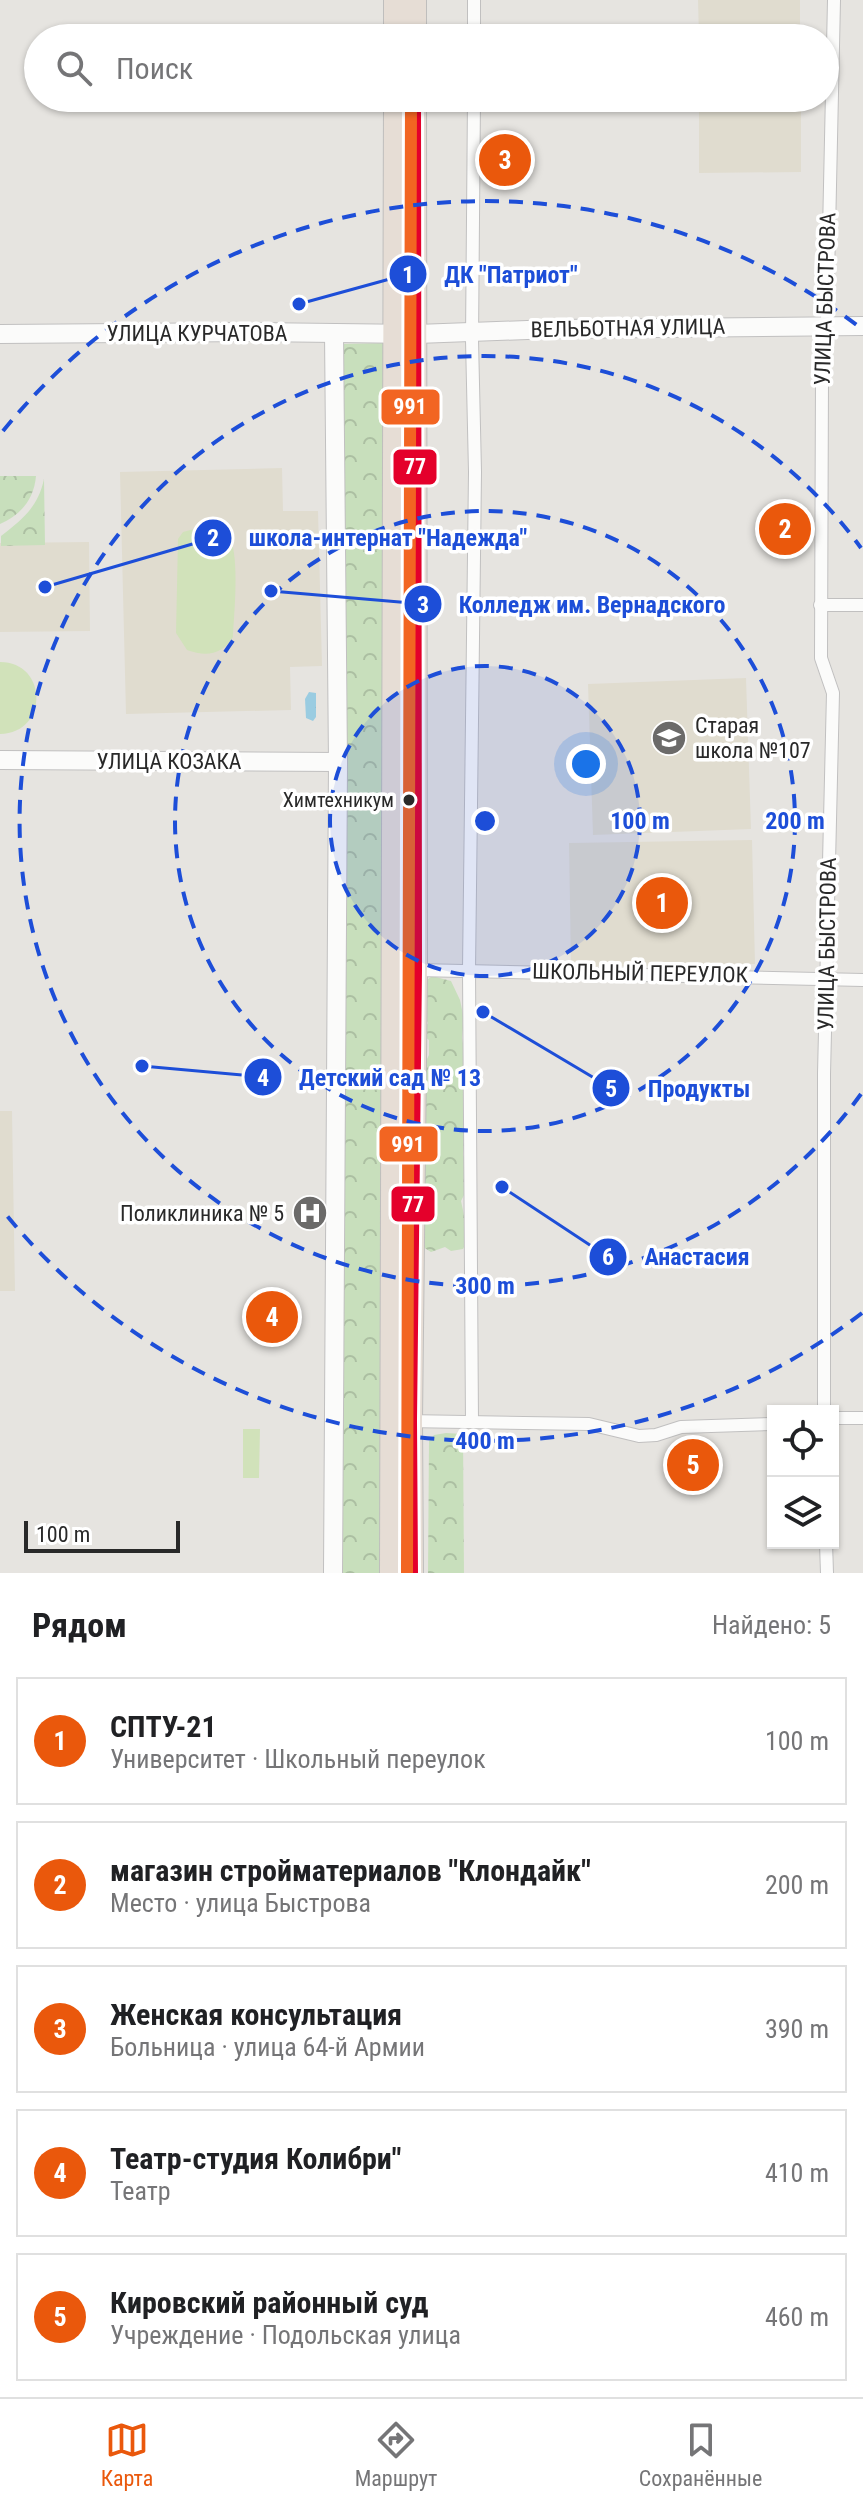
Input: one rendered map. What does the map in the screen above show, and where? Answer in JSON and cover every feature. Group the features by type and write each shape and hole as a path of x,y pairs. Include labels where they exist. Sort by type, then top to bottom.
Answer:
{"highway":[{"path":"395,0 395,24"},
{"path":"415,0 415,24"},
{"path":"395,112 391,1205 412,1573"},
{"path":"391,1573 414,1206 415,112"},
{"path":"391,1205 414,1206"}],"street":[{"path":"474,0 474,24"},
{"name":"УЛИЦА БЫСТРОВА","path":"833,24 834,0"},
{"path":"472,1422 469,970 475,472 472,332 474,112"},
{"name":"УЛИЦА БЫСТРОВА","path":"824,1405 826,979 833,693 821,658 820,605 822,376 827,325 832,112"},
{"name":"ВЕЛЬБОТНАЯ УЛИЦА","path":"393,334 863,326"},
{"path":"333,1573 338,762 334,333"},
{"name":"УЛИЦА КУРЧАТОВА","path":"0,334 393,334"},
{"path":"820,605 863,605"},
{"name":"УЛИЦА КОЗАКА","path":"0,760 338,762"},
{"name":"ШКОЛЬНЫЙ ПЕРЕУЛОК","path":"416,970 863,980"},
{"path":"839,1418 863,1418"},
{"path":"401,1421 589,1424 639,1436 656,1435 681,1427 767,1424"},
{"path":"826,1549 827,1573"}],"shaded area":[{"path":"698,0 800,0 800,24 699,24"},
{"path":"699,112 801,112 801,172 699,173"},
{"path":"282,468 283,511 318,511 322,666 290,667 291,710 126,714 120,472"},
{"path":"89,542 90,631 0,632 0,543"},
{"name":"Старая школа №107","path":"746,678 751,829 593,835 588,684"},
{"path":"752,840 755,964 571,967 569,843"},
{"path":"0,1111 12,1111 15,1291 0,1291"}],"green space":[{"path":"386,343 383,1573 339,1573 342,344"},
{"path":"0,476 36,476 25,505 0,524"},
{"path":"44,479 45,545 1,546 1,536 28,512 38,497"},
{"path":"212,527 227,534 235,567 233,637 224,648 207,654 187,650 176,633 178,539 183,532"},
{"path":"0,662 16,665 27,673 34,685 36,698 34,711 27,722 16,731 0,734"},
{"path":"432,976 451,981 464,1019 462,1038 467,1129 463,1154 467,1168 466,1191 461,1201 466,1243 463,1249 451,1251 445,1247 431,1252 423,1247 423,1104 429,1040 425,1037 424,1030 428,1023 423,1013 427,980"},
{"path":"243,1429 260,1429 259,1478 243,1478"},
{"path":"463,1434 464,1573 428,1573 429,1441 434,1435"}],"water":[{"path":"309,692 316,693 316,717 313,721 306,718 305,699"}],"transit line":[{"name":"991","path":"407,1573 411,112"},
{"name":"77","path":"412,1573 416,970 415,112"}],"place":[{"name":"Женская консультация","path":"505,160"},
{"name":"ДК \"Патриот\"","path":"299,304"},
{"name":"магазин стройматериалов \"Клондайк\"","path":"785,529"},
{"name":"школа-интернат \"Надежда\"","path":"45,587"},
{"name":"Колледж им. Вернадского","path":"271,591"},
{"name":"Старая школа №107","path":"669,738"},
{"name":"Химтехникум","path":"409,800"},
{"name":"СПТУ-21","path":"662,903"},
{"name":"Продукты","path":"483,1012"},
{"name":"Детский сад № 13","path":"142,1066"},
{"name":"Анастасия","path":"502,1187"},
{"name":"Поликлиника № 5","path":"310,1213"},
{"name":"Театр-студия Колибри\"","path":"272,1317"},
{"name":"Кировский районный суд","path":"693,1465"}]}
